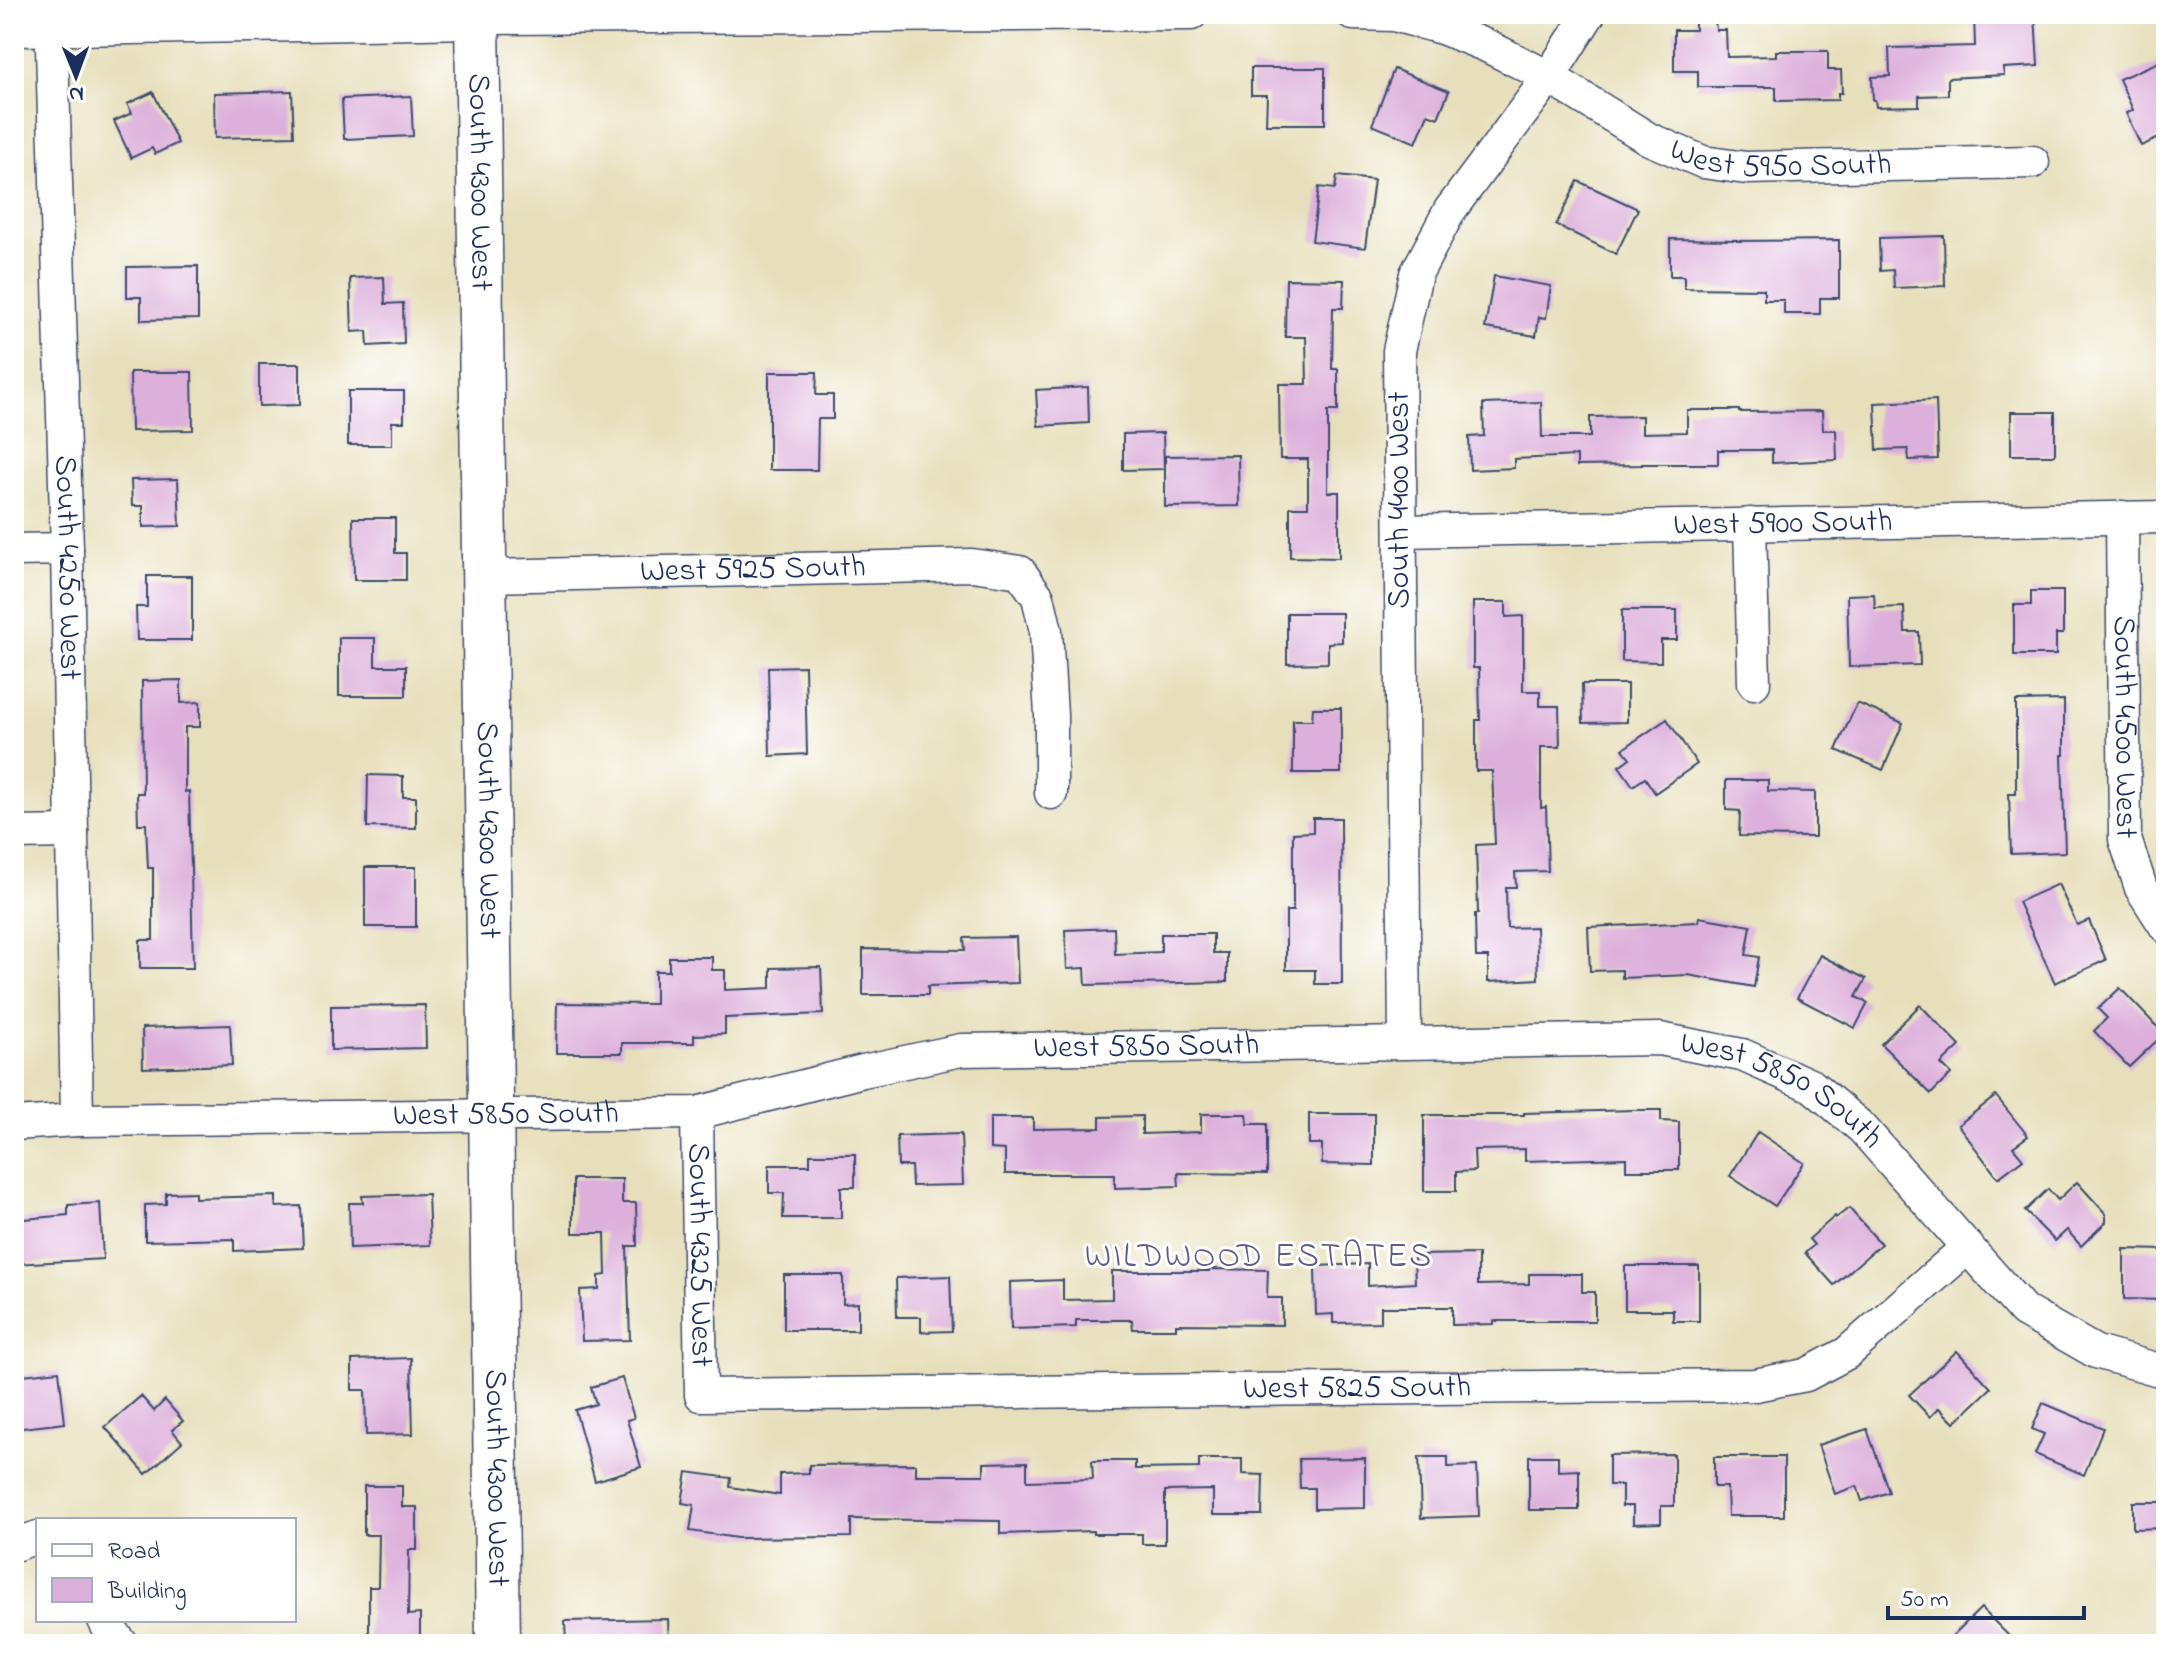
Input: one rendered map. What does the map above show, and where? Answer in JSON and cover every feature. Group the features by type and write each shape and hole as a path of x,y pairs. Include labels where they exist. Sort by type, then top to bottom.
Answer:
{"main road":[{"name":"South 4300 West","path":"477,16 498,1644"}],"street":[{"path":"39,22 477,16 1191,14"},
{"name":"West 5950 South","path":"1353,14 1394,15 1442,28 1487,46 1549,77 1649,139 1703,162 1746,168 2033,162"},
{"name":"South 4400 West","path":"1405,1041 1399,351 1416,274 1450,210 1549,77 1589,14"},
{"name":"South 4250 West","path":"39,22 67,549 77,1120"},
{"name":"South 4500 West","path":"2122,517 2125,839 2141,888 2166,927"},
{"name":"West 5900 South","path":"1401,531 2166,517"},
{"path":"1750,524 1754,683"},
{"path":"14,550 67,549"},
{"name":"West 5925 South","path":"485,576 972,565 1020,572 1038,597 1046,631 1051,715 1051,793"},
{"path":"14,833 72,832"},
{"name":"West 5850 South","path":"14,1124 77,1120 697,1113 961,1050 1660,1039 1742,1055 1812,1086 1872,1138 2024,1311 2096,1352 2166,1372"},
{"name":"South 4325 West","path":"697,1113 701,1395"},
{"name":"West 5825 South","path":"701,1395 1755,1385 1806,1375 1847,1353 1968,1247"},
{"path":"14,1545 36,1538"},
{"path":"105,1622 122,1644"}],"building":[{"path":"1974,14 2035,14 2038,66 2003,68 2004,75 1948,78 1948,95 1919,96 1919,106 1876,107 1872,77 1890,76 1889,48 1975,46"},
{"path":"1695,19 1715,19 1716,30 1726,30 1727,57 1776,56 1776,51 1828,51 1828,70 1841,70 1842,93 1838,93 1838,100 1776,101 1776,87 1698,87 1698,71 1674,71 1674,30 1695,30"},
{"path":"2166,59 2166,135 2141,146 2126,113 2133,110 2119,79"},
{"path":"1251,68 1325,68 1325,124 1266,124 1267,95 1251,95"},
{"path":"1394,69 1449,91 1438,118 1428,114 1416,143 1372,125"},
{"path":"292,91 294,136 215,138 214,93"},
{"path":"153,92 178,143 155,154 152,148 131,158 114,121 132,113 127,104"},
{"path":"411,96 413,136 344,139 342,99"},
{"path":"1337,176 1374,180 1365,248 1312,241 1319,187 1335,189"},
{"path":"1578,181 1638,209 1616,254 1556,225"},
{"path":"1944,236 1945,286 1894,288 1893,270 1880,271 1879,238"},
{"path":"1670,239 1839,240 1839,298 1820,298 1820,314 1784,314 1784,300 1764,300 1764,289 1684,288 1684,276 1670,276"},
{"path":"198,266 198,319 141,320 141,297 127,297 127,267"},
{"path":"1494,276 1551,286 1546,318 1539,317 1536,336 1485,328"},
{"path":"384,277 385,304 403,303 404,344 368,346 367,331 352,332 350,278"},
{"path":"1286,279 1344,280 1343,308 1333,308 1332,369 1338,369 1338,411 1328,411 1328,492 1339,492 1339,558 1290,557 1290,507 1308,507 1308,459 1280,459 1279,384 1307,384 1306,337 1285,337"},
{"path":"259,364 300,364 300,405 259,406"},
{"path":"130,372 192,372 193,430 131,431"},
{"path":"769,372 817,372 816,395 833,395 833,419 818,419 817,470 769,470"},
{"path":"1088,387 1089,423 1038,426 1036,390"},
{"path":"348,391 404,391 404,422 392,422 392,445 348,445"},
{"path":"1936,400 1938,459 1909,460 1908,449 1877,450 1875,403"},
{"path":"1541,402 1542,437 1590,437 1590,417 1642,416 1642,433 1687,432 1687,410 1822,411 1823,430 1836,430 1837,460 1772,463 1772,450 1718,450 1718,464 1577,466 1577,456 1514,459 1514,468 1470,470 1469,437 1484,436 1483,404"},
{"path":"2011,412 2055,412 2055,455 2011,455"},
{"path":"1163,433 1164,469 1123,470 1123,434"},
{"path":"1238,455 1239,506 1165,507 1165,456"},
{"path":"178,479 180,526 143,527 143,506 132,506 131,480"},
{"path":"353,518 395,518 395,553 406,553 406,580 354,580"},
{"path":"147,576 192,576 192,640 137,640 136,607 147,607"},
{"path":"2031,591 2063,591 2063,634 2056,634 2056,655 2014,655 2014,605 2031,605"},
{"path":"1874,594 1875,608 1904,607 1905,632 1919,632 1920,665 1849,667 1847,595"},
{"path":"1473,602 1506,602 1506,617 1523,616 1523,691 1540,691 1540,706 1559,706 1560,747 1541,747 1541,808 1546,807 1548,871 1515,872 1516,887 1506,887 1507,928 1536,927 1538,979 1488,982 1488,957 1476,957 1476,845 1495,844 1492,771 1476,771 1476,720 1480,720 1479,668 1473,668"},
{"path":"1622,610 1677,610 1677,640 1661,640 1661,662 1622,661"},
{"path":"1287,613 1342,613 1342,642 1328,643 1328,663 1287,664"},
{"path":"339,638 375,638 375,666 406,666 406,696 339,696"},
{"path":"805,666 807,754 770,756 768,667"},
{"path":"181,680 181,703 200,702 200,727 185,727 193,968 140,968 140,940 153,940 153,868 148,868 146,824 138,824 137,793 143,793 142,681"},
{"path":"1582,684 1627,684 1627,722 1583,723"},
{"path":"2064,700 2065,852 2011,854 2009,794 2016,794 2016,701"},
{"path":"1857,703 1903,723 1883,770 1836,750"},
{"path":"1313,708 1341,708 1341,773 1293,773 1293,720 1312,720"},
{"path":"1667,719 1697,764 1655,793 1645,778 1633,786 1619,766 1630,758 1623,749"},
{"path":"368,775 403,776 403,797 416,797 416,828 367,827"},
{"path":"1726,780 1768,780 1768,791 1815,792 1815,837 1739,836 1740,811 1726,810"},
{"path":"1313,818 1341,818 1342,984 1315,984 1315,970 1286,970 1286,911 1293,911 1293,833 1313,832"},
{"path":"365,867 416,867 416,927 365,927"},
{"path":"2058,884 2077,925 2089,920 2106,960 2055,983 2018,902"},
{"path":"1699,917 1751,926 1746,955 1759,957 1754,987 1688,975 1622,978 1622,970 1590,971 1588,927 1698,922"},
{"path":"1114,928 1115,954 1161,952 1161,934 1213,934 1213,953 1227,953 1227,982 1086,985 1085,968 1067,969 1065,930"},
{"path":"1016,937 1018,983 928,986 928,995 863,995 863,949 965,950 964,938"},
{"path":"1820,955 1866,979 1856,997 1868,1003 1855,1028 1797,998"},
{"path":"669,957 712,957 712,970 725,970 725,990 771,988 771,968 821,967 823,1014 725,1018 725,1034 694,1035 694,1043 622,1043 622,1053 556,1053 557,1003 655,1004 655,971 669,971"},
{"path":"2120,988 2164,1034 2129,1067 2094,1031 2107,1018 2098,1009"},
{"path":"425,1005 426,1048 331,1050 331,1006"},
{"path":"1920,1005 1960,1046 1941,1064 1951,1074 1931,1094 1881,1044"},
{"path":"230,1025 232,1065 143,1068 142,1028"},
{"path":"1996,1096 2028,1136 2013,1147 2023,1159 1998,1178 1958,1125"},
{"path":"1661,1110 1661,1121 1679,1122 1679,1170 1626,1170 1626,1158 1525,1161 1525,1149 1474,1150 1475,1171 1456,1172 1456,1191 1424,1191 1424,1115"},
{"path":"1201,1114 1247,1114 1248,1124 1267,1124 1267,1174 1178,1173 1179,1186 1115,1188 1115,1174 1005,1174 1005,1150 990,1149 990,1118 1033,1118 1033,1129 1100,1128 1100,1117 1142,1116 1142,1134 1201,1132"},
{"path":"1309,1114 1374,1114 1374,1165 1322,1164 1322,1144 1309,1144"},
{"path":"1758,1132 1804,1163 1775,1206 1730,1176"},
{"path":"961,1134 963,1185 912,1186 911,1166 898,1166 897,1136"},
{"path":"810,1154 855,1154 855,1187 841,1187 841,1218 783,1218 784,1193 769,1193 769,1165 810,1165"},
{"path":"573,1179 622,1179 622,1203 636,1203 637,1246 627,1246 630,1340 582,1341 580,1290 599,1289 599,1276 606,1275 605,1233 573,1233"},
{"path":"2077,1182 2106,1214 2106,1222 2081,1246 2067,1230 2055,1241 2025,1211 2048,1189 2058,1200"},
{"path":"195,1192 195,1198 276,1196 276,1207 301,1206 303,1248 234,1251 234,1239 145,1241 145,1205 166,1204 166,1193"},
{"path":"428,1194 430,1245 350,1248 349,1203 363,1203 362,1196"},
{"path":"100,1203 103,1259 14,1264 14,1220 68,1215 68,1205"},
{"path":"1849,1208 1881,1244 1834,1285 1805,1253 1814,1245 1809,1239"},
{"path":"2124,1249 2166,1250 2166,1300 2124,1299"},
{"path":"1478,1254 1478,1285 1529,1284 1529,1274 1582,1274 1582,1292 1595,1292 1595,1321 1494,1321 1494,1324 1452,1325 1452,1307 1381,1307 1381,1322 1333,1323 1333,1314 1316,1315 1315,1266 1368,1264 1368,1286 1415,1283 1414,1255"},
{"path":"1625,1266 1699,1266 1699,1321 1673,1321 1673,1310 1625,1310"},
{"path":"1268,1270 1267,1298 1282,1298 1282,1325 1176,1324 1176,1329 1133,1329 1132,1320 1076,1320 1076,1327 1011,1329 1010,1282 1063,1280 1063,1300 1112,1299 1112,1271"},
{"path":"784,1275 843,1275 843,1304 858,1303 858,1330 784,1330"},
{"path":"950,1276 952,1331 921,1332 921,1317 897,1317 896,1278"},
{"path":"1957,1351 1991,1388 1954,1423 1939,1408 1930,1417 1909,1395"},
{"path":"411,1358 413,1434 366,1435 365,1390 352,1390 352,1360"},
{"path":"59,1371 65,1423 14,1429 14,1376"},
{"path":"622,1378 634,1418 627,1420 641,1467 595,1481 575,1410 596,1404 591,1387"},
{"path":"141,1396 154,1411 165,1400 183,1421 172,1430 182,1442 146,1474 105,1427"},
{"path":"2043,1403 2103,1428 2084,1475 2035,1454 2044,1434 2032,1429"},
{"path":"1867,1429 1889,1492 1862,1501 1857,1486 1835,1494 1818,1445"},
{"path":"1674,1454 1674,1506 1661,1506 1661,1523 1633,1524 1633,1506 1622,1506 1622,1485 1609,1485 1609,1455"},
{"path":"1529,1456 1558,1456 1558,1471 1579,1470 1579,1510 1529,1510"},
{"path":"1419,1457 1448,1457 1448,1467 1477,1466 1479,1516 1421,1518"},
{"path":"1714,1457 1784,1457 1784,1516 1728,1516 1727,1487 1714,1487"},
{"path":"1365,1458 1365,1508 1314,1509 1314,1488 1300,1488 1299,1459"},
{"path":"1199,1459 1242,1459 1242,1474 1263,1475 1262,1515 1213,1515 1213,1490 1165,1491 1165,1544 1142,1544 1142,1534 1093,1534 1093,1531 1000,1534 1000,1521 851,1519 851,1537 737,1538 690,1531 694,1505 682,1503 687,1472 731,1478 730,1487 780,1495 780,1474 809,1473 809,1465 916,1464 916,1475 984,1475 984,1463 1027,1462 1027,1481 1093,1479 1092,1461 1135,1461 1135,1469 1199,1468"},
{"path":"364,1486 402,1486 402,1507 417,1507 417,1550 409,1550 408,1615 420,1614 420,1644 369,1644 369,1587 378,1587 379,1535 364,1535"},
{"path":"2133,1502 2166,1502 2166,1528 2133,1529"},
{"path":"1981,1608 2017,1644 1944,1644"},
{"path":"668,1619 669,1644 566,1644 565,1621"}],"district":[{"name":"WILDWOOD ESTATES","path":"1259,1258"}]}
